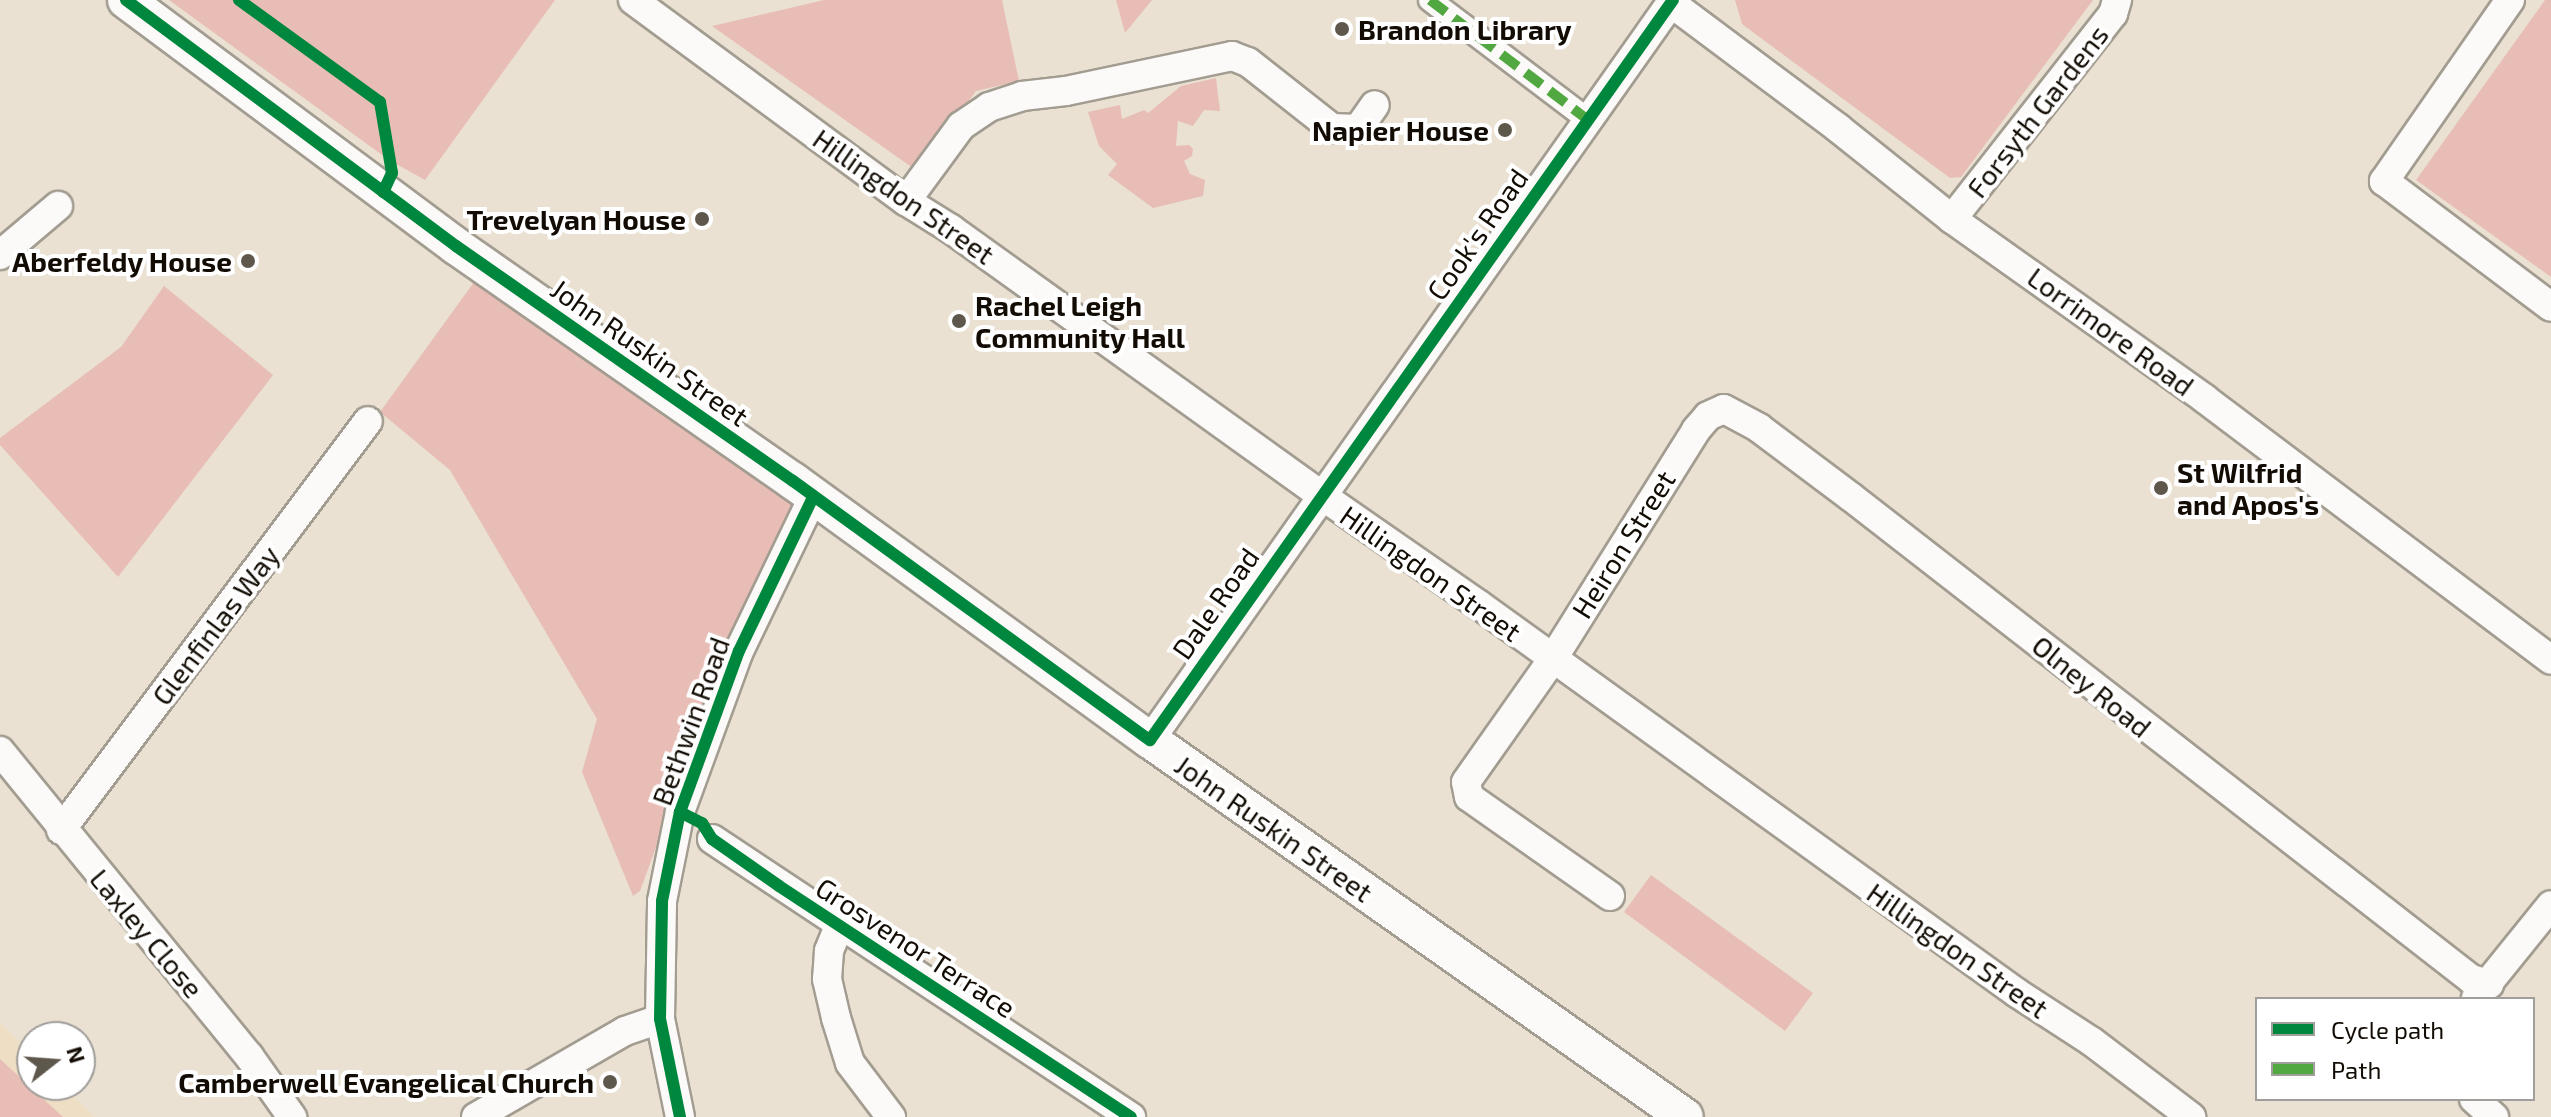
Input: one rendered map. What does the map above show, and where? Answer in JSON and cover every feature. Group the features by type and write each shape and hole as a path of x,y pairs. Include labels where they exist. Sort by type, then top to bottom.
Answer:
{"street":[{"name":"John Ruskin Street","path":"126,0 456,246 1685,1117"},
{"name":"Hillingdon Street","path":"633,0 906,201 951,229 1966,957 2091,1041 2191,1117"},
{"path":"1430,0 1588,120"},
{"name":"Forsyth Gardens","path":"1952,219 2113,14 2117,0"},
{"path":"2510,0 2384,181 2551,307"},
{"name":"Cook's Road","path":"1321,495 1672,1"},
{"name":"Lorrimore Road","path":"1672,1 1952,219 2205,399 2551,660"},
{"path":"906,201 961,126 989,107 1022,96 1066,91 1232,56 1248,62 1332,128 1358,129 1375,105"},
{"path":"0,255 58,206"},
{"name":"Olney Road","path":"1696,430 1708,416 1724,409 1759,428 2471,979 2482,991"},
{"name":"Glenfinlas Way","path":"61,830 368,421"},
{"name":"Heiron Street","path":"1610,896 1469,797 1466,782 1552,660 1696,430"},
{"name":"Dale Road","path":"1150,740 1321,495"},
{"name":"Bethwin Road","path":"680,1117 660,1019 662,901 680,812 739,651 813,497"},
{"name":"Laxley Close","path":"0,751 61,830 249,1056 292,1117"},
{"name":"Grosvenor Terrace","path":"712,839 1131,1117"},
{"path":"2482,991 2551,905"},
{"path":"839,926 829,951 827,979 836,1018 850,1063 891,1117"},
{"path":"476,1117 625,1031 660,1019"},
{"path":"2476,1101 2494,1117"}],"shaded area":[{"path":"169,0 555,0 425,180 389,160"},
{"path":"824,0 1002,0 1019,81 976,91 919,167 910,166 712,26"},
{"path":"1116,0 1152,0 1125,33"},
{"path":"1735,0 2093,0 1961,177 1950,178 1742,24"},
{"path":"2545,0 2551,0 2551,277 2416,180"},
{"path":"1216,78 1220,111 1204,110 1193,126 1178,121 1176,146 1189,145 1193,149 1192,156 1184,161 1190,174 1205,180 1203,196 1153,208 1108,175 1117,164 1099,146 1088,112 1120,105 1122,119 1144,110 1148,113 1181,86"},
{"path":"477,278 802,501 690,754 640,891 633,896 582,772 597,719 450,470 380,412"},
{"path":"164,286 273,375 118,577 0,445 0,438 121,347"},
{"path":"1651,875 1813,993 1785,1031 1624,912"},
{"path":"0,1023 16,1039 16,1101 78,1101 95,1117 0,1117"},
{"path":"0,1059 16,1074 16,1101 46,1101 63,1117 0,1117"}],"marked path":[{"path":"1430,0 1588,120"}],"cycle path":[{"path":"126,0 456,246 793,481 1150,740 1673,0"},
{"path":"239,0 380,102 392,173 383,192"},
{"path":"680,1117 660,1019 662,901 680,812 739,651 813,497"},
{"path":"680,812 702,823 712,839 779,886 1131,1117"}],"place":[{"name":"Brandon Library","path":"1342,29"},
{"name":"Napier House","path":"1505,130"},
{"name":"Trevelyan House","path":"702,219"},
{"name":"Aberfeldy House","path":"248,261"},
{"name":"Rachel Leigh Community Hall","path":"959,321"},
{"name":"St Wilfrid and Apos's","path":"2161,488"},
{"name":"Camberwell Evangelical Church","path":"610,1082"}]}
